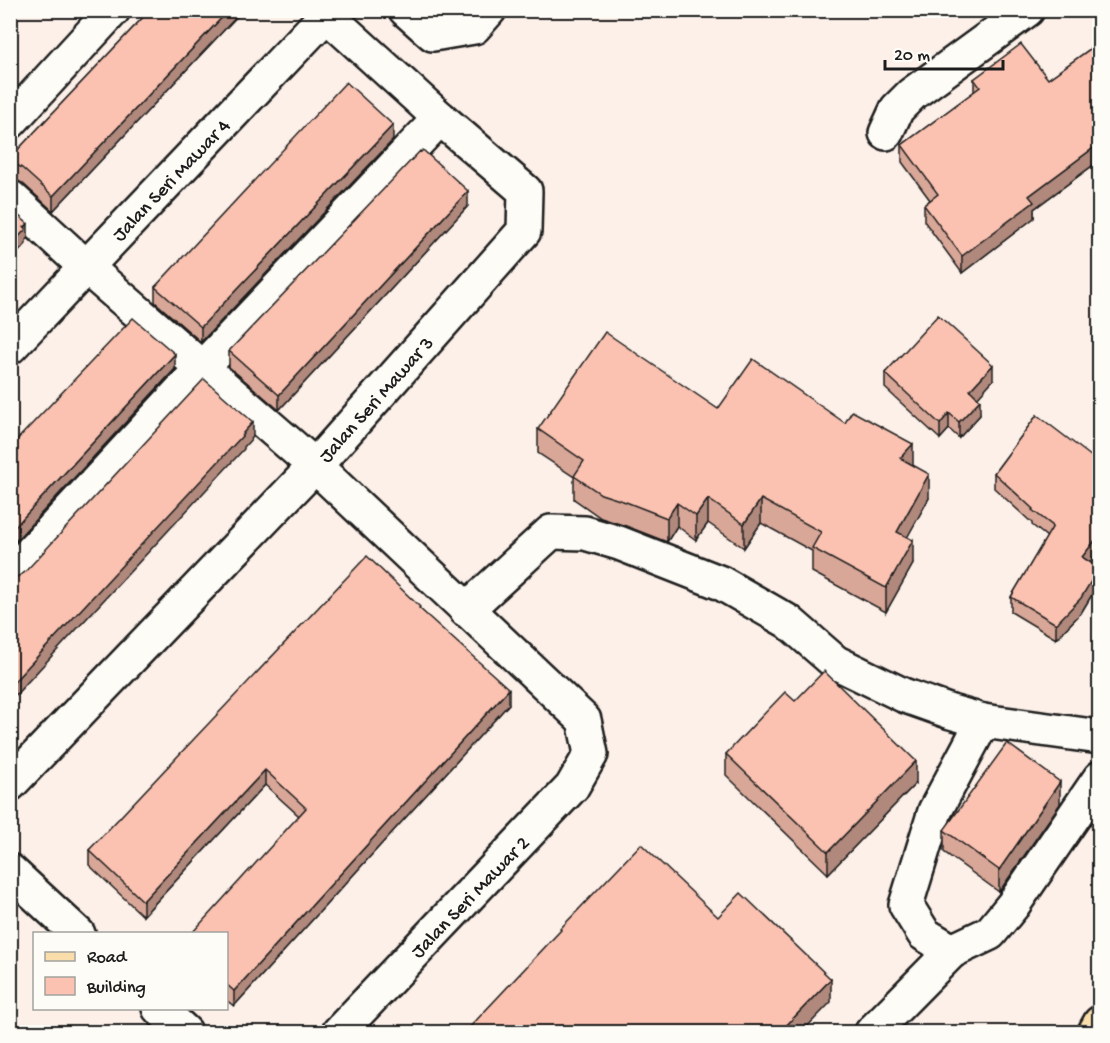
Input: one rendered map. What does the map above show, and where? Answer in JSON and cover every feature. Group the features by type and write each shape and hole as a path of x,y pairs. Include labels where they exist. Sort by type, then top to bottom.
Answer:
{"main road":[{"path":"1095,1032 1100,1023"}],"street":[{"path":"10,122 113,10"},
{"path":"406,10 433,34 474,27 489,10"},
{"path":"886,133 897,109 912,94 1027,10"},
{"name":"Jalan Seri Mawar 3","path":"10,784 315,466 524,231 525,191 440,118 326,12"},
{"name":"Jalan Seri Mawar 4","path":"10,346 326,12"},
{"path":"10,574 440,118"},
{"path":"10,197 315,466 466,610 551,532 585,533 619,543 721,583 789,622 835,662 903,695 983,721 1100,737"},
{"name":"Jalan Seri Mawar 2","path":"339,1032 572,787 591,754 584,720 466,610"},
{"path":"952,951 924,934 906,905 935,811 983,721"},
{"path":"872,1032 952,951 990,933 1013,905 1100,778"},
{"path":"10,871 77,932"},
{"path":"161,1010 185,1032"}],"building":[{"path":"150,10 229,10 53,196 22,168 14,163 10,164 10,158"},
{"path":"1100,12 1100,28 1092,19"},
{"path":"1100,42 1100,143 1029,196 1034,202 962,256 924,205 938,194 902,145 980,87 974,79 1021,44 1048,79"},
{"path":"346,82 393,125 201,327 155,287"},
{"path":"423,150 468,191 279,395 229,351"},
{"path":"10,208 28,224 10,246"},
{"path":"938,315 993,365 970,390 980,400 959,422 949,413 940,424 885,373"},
{"path":"133,318 175,354 10,532 10,447"},
{"path":"605,332 718,409 753,359 845,423 852,411 913,444 900,458 929,474 897,532 913,540 886,588 812,548 821,532 761,499 744,524 708,499 696,516 677,503 667,518 601,494 574,476 584,461 538,429"},
{"path":"204,379 253,422 10,686 10,578 24,573"},
{"path":"1037,415 1100,463 1100,534 1082,557 1099,568 1081,598 1056,624 1011,597 1053,526 1032,510 994,473"},
{"path":"367,556 419,608 509,689 234,991 228,986 228,932 193,932 306,808 265,770 143,901 89,850"},
{"path":"824,671 916,761 828,852 726,754 785,692 795,701"},
{"path":"1007,743 1060,782 999,870 944,830"},
{"path":"641,844 718,917 741,893 831,979 780,1032 471,1032 468,1029"}]}
